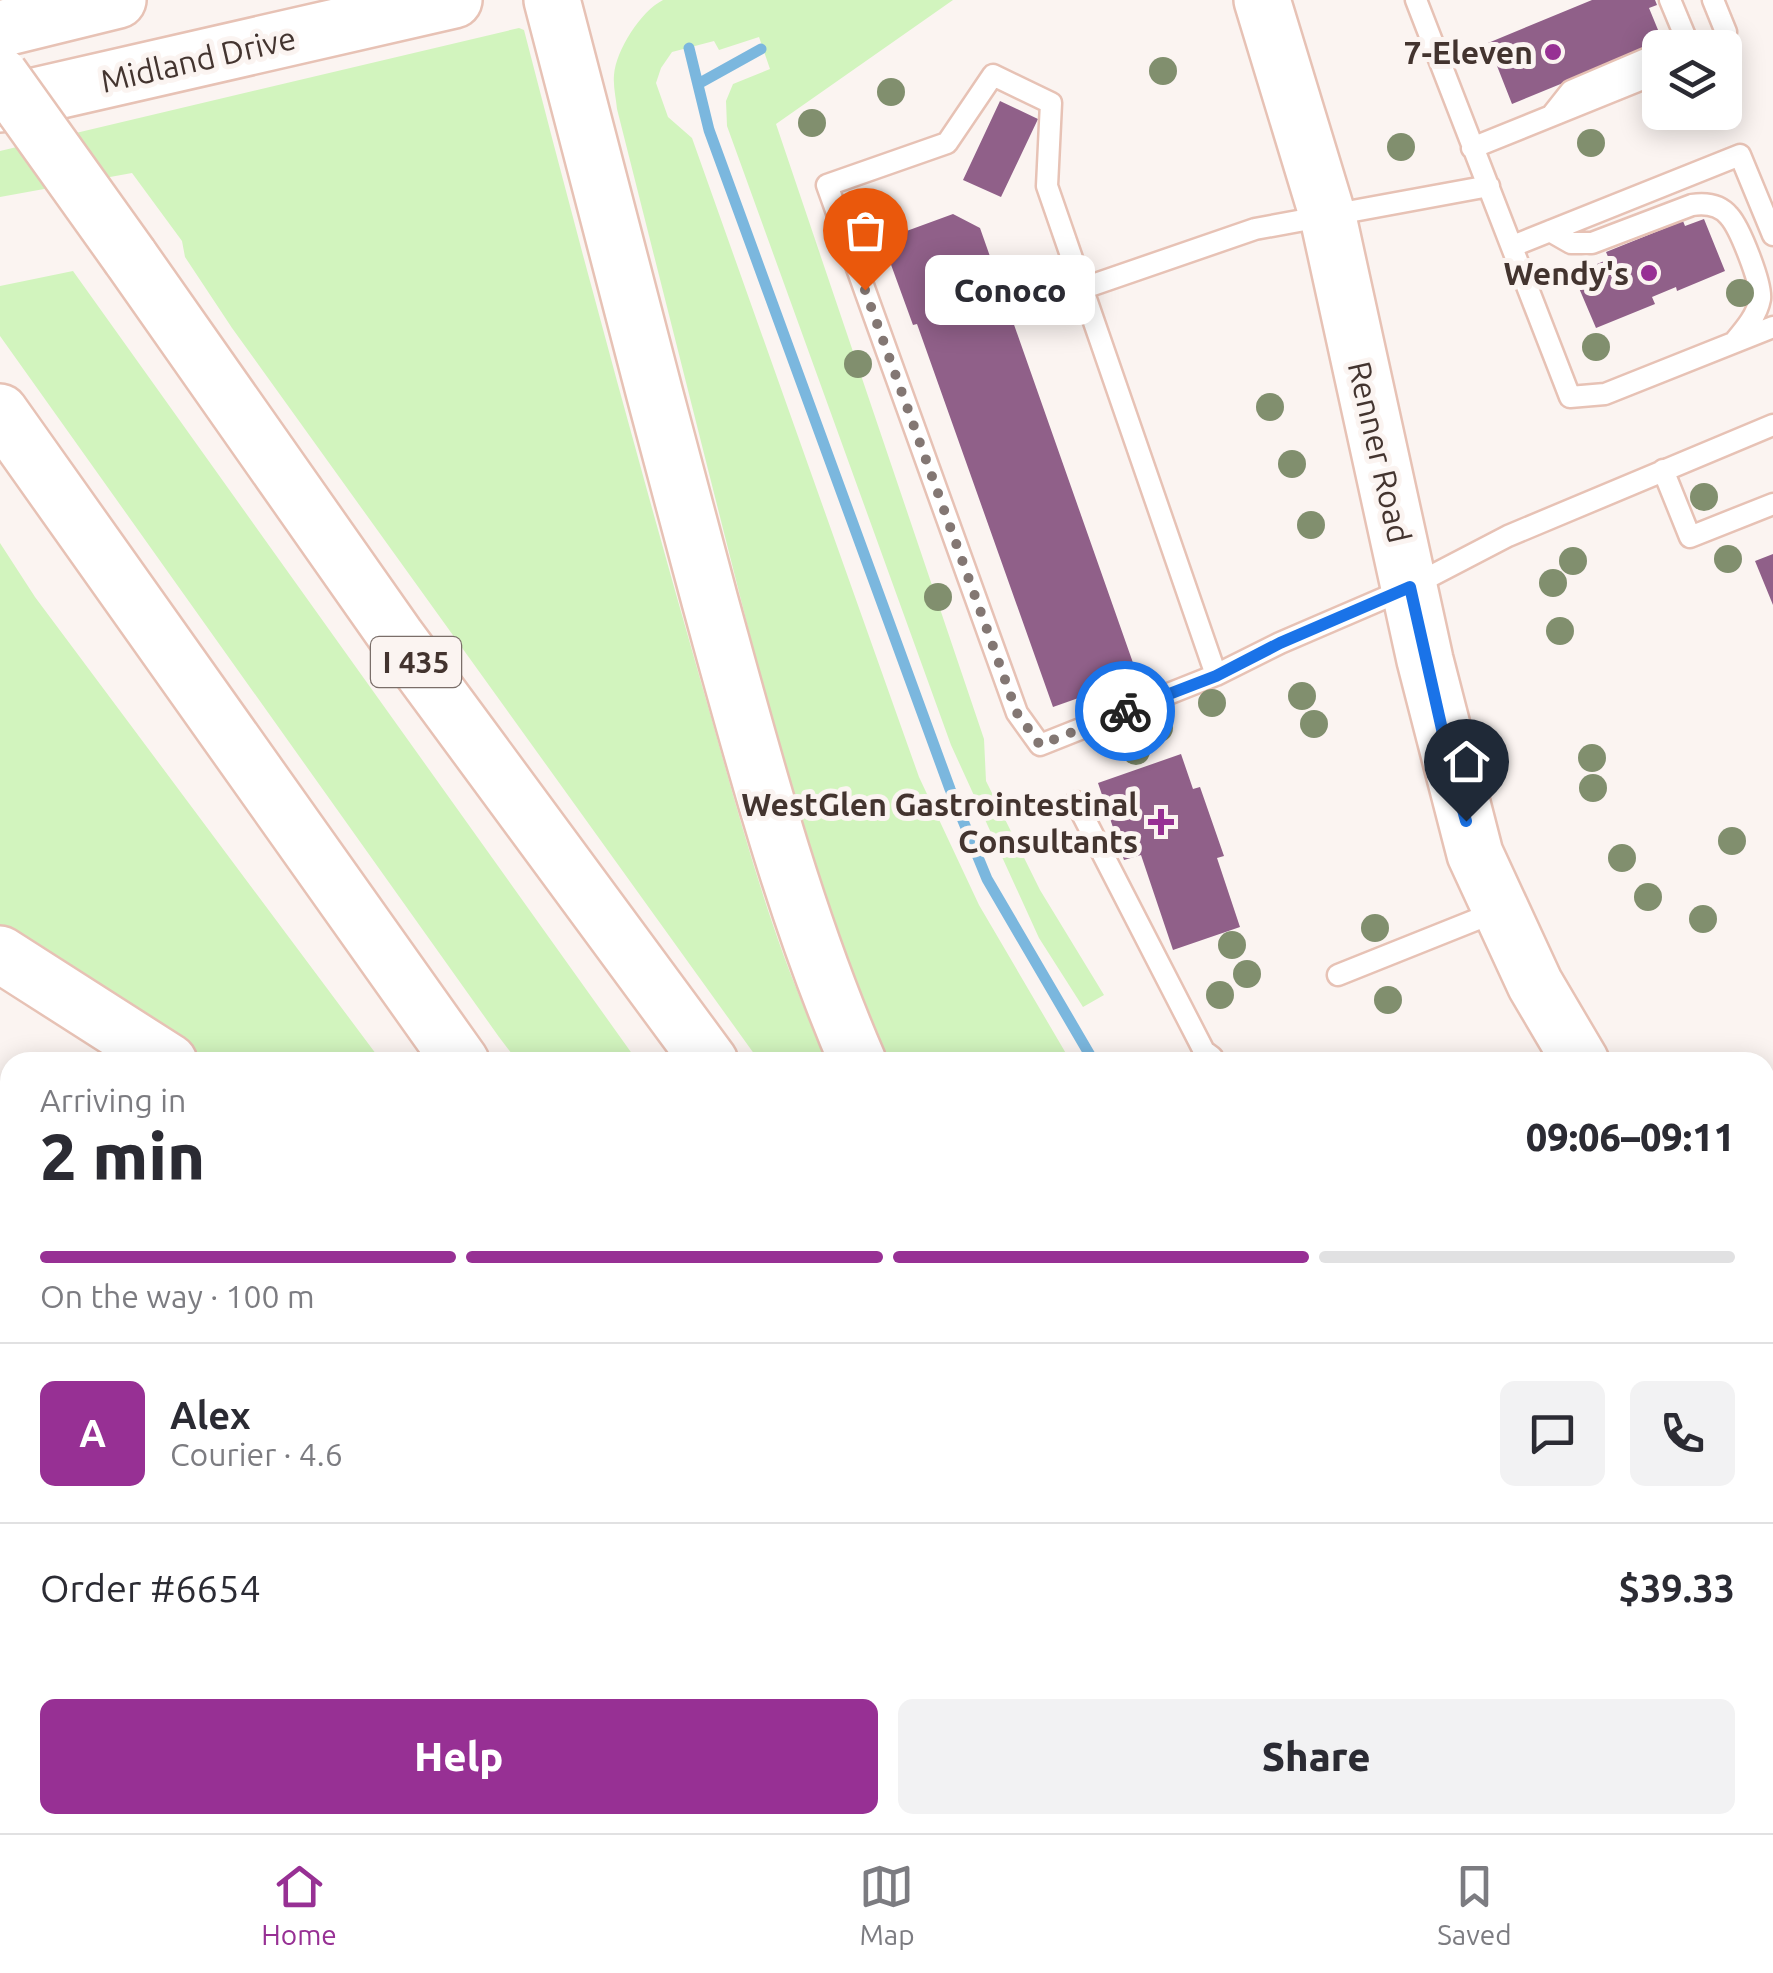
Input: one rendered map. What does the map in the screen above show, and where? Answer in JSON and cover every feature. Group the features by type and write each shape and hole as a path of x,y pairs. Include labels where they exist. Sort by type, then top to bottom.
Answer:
{"main road":[{"path":"0,29 118,0"},
{"name":"Midland Drive","path":"0,104 454,0"},
{"path":"552,0 757,772 796,899 854,1052"},
{"name":"Renner Road","path":"1262,0 1328,217 1448,756 1475,854 1535,984 1574,1052"},
{"name":"I 435","path":"0,75 396,636 703,1052"},
{"path":"0,412 453,1052"},
{"path":"0,954 153,1052"}],"lane":[{"path":"1416,0 1570,396 1605,394 1773,326"},
{"path":"1661,0 1672,30"},
{"path":"1670,0 1682,30"},
{"path":"1713,0 1725,30"},
{"path":"1551,116 1571,91 1642,61"},
{"path":"1216,676 1047,186 1051,103 993,75 946,143 827,185 1017,713 1040,745 1216,676 1280,643 1410,587 1508,536 1773,425"},
{"path":"1472,148 1642,79"},
{"path":"1513,246 1740,154 1773,236"},
{"path":"1081,290 1255,229 1488,186"},
{"path":"1550,231 1571,244 1592,243 1692,205 1718,208 1728,214 1734,225 1760,286 1760,300 1752,320 1735,342"},
{"path":"1664,470 1690,537 1773,504"},
{"path":"1076,802 1205,1052"},
{"path":"1338,975 1500,910"}],"green space":[{"path":"663,0 953,0 776,124 984,739 986,781 1040,890 1104,995 1083,1007 1039,938 951,745 727,126 726,101 733,84 770,69 759,37 719,50 714,41 672,52 656,83 668,117 692,138 919,777 979,905 1065,1052 882,1052 862,1008 791,798 617,109 614,79 619,54 638,22"},
{"path":"519,28 524,30 742,827 789,970 824,1052 753,1052 232,328 185,257 182,241 132,173 0,197 0,151"},
{"path":"73,271 631,1052 510,1052 0,336 0,286"},
{"path":"0,543 35,597 375,1052 185,1052 0,932"}],"building":[{"name":"7-Eleven","path":"1592,0 1655,0 1657,5 1649,8 1658,30 1642,30 1642,51 1512,104 1488,43"},
{"path":"1000,101 1038,119 1001,197 963,180"},
{"path":"953,214 980,228 1138,677 1053,707 917,324 913,325 882,240"},
{"name":"Wendy's","path":"1704,219 1725,271 1652,297 1655,304 1596,328 1573,274 1609,259 1606,252 1683,221 1685,226"},
{"path":"1773,554 1773,605 1755,561"},
{"name":"WestGlen Gastrointestinal Consultants","path":"1181,754 1193,789 1200,787 1224,856 1217,858 1240,927 1173,950 1141,855 1124,860 1098,783"}],"waterway":[{"path":"689,48 709,130 950,789 987,879 1088,1052"},
{"path":"698,84 761,49"}],"way so far":[{"path":"865,290 1017,713 1040,745 1125,711"}],"place":[{"name":"7-Eleven","path":"1553,52"},
{"name":"Wendy's","path":"1649,273"},
{"name":"Conoco","path":"865,290"},
{"name":"WestGlen Gastrointestinal Consultants","path":"1161,822"}],"route":[{"path":"1125,711 1216,676 1280,643 1410,587 1466,821"}]}
